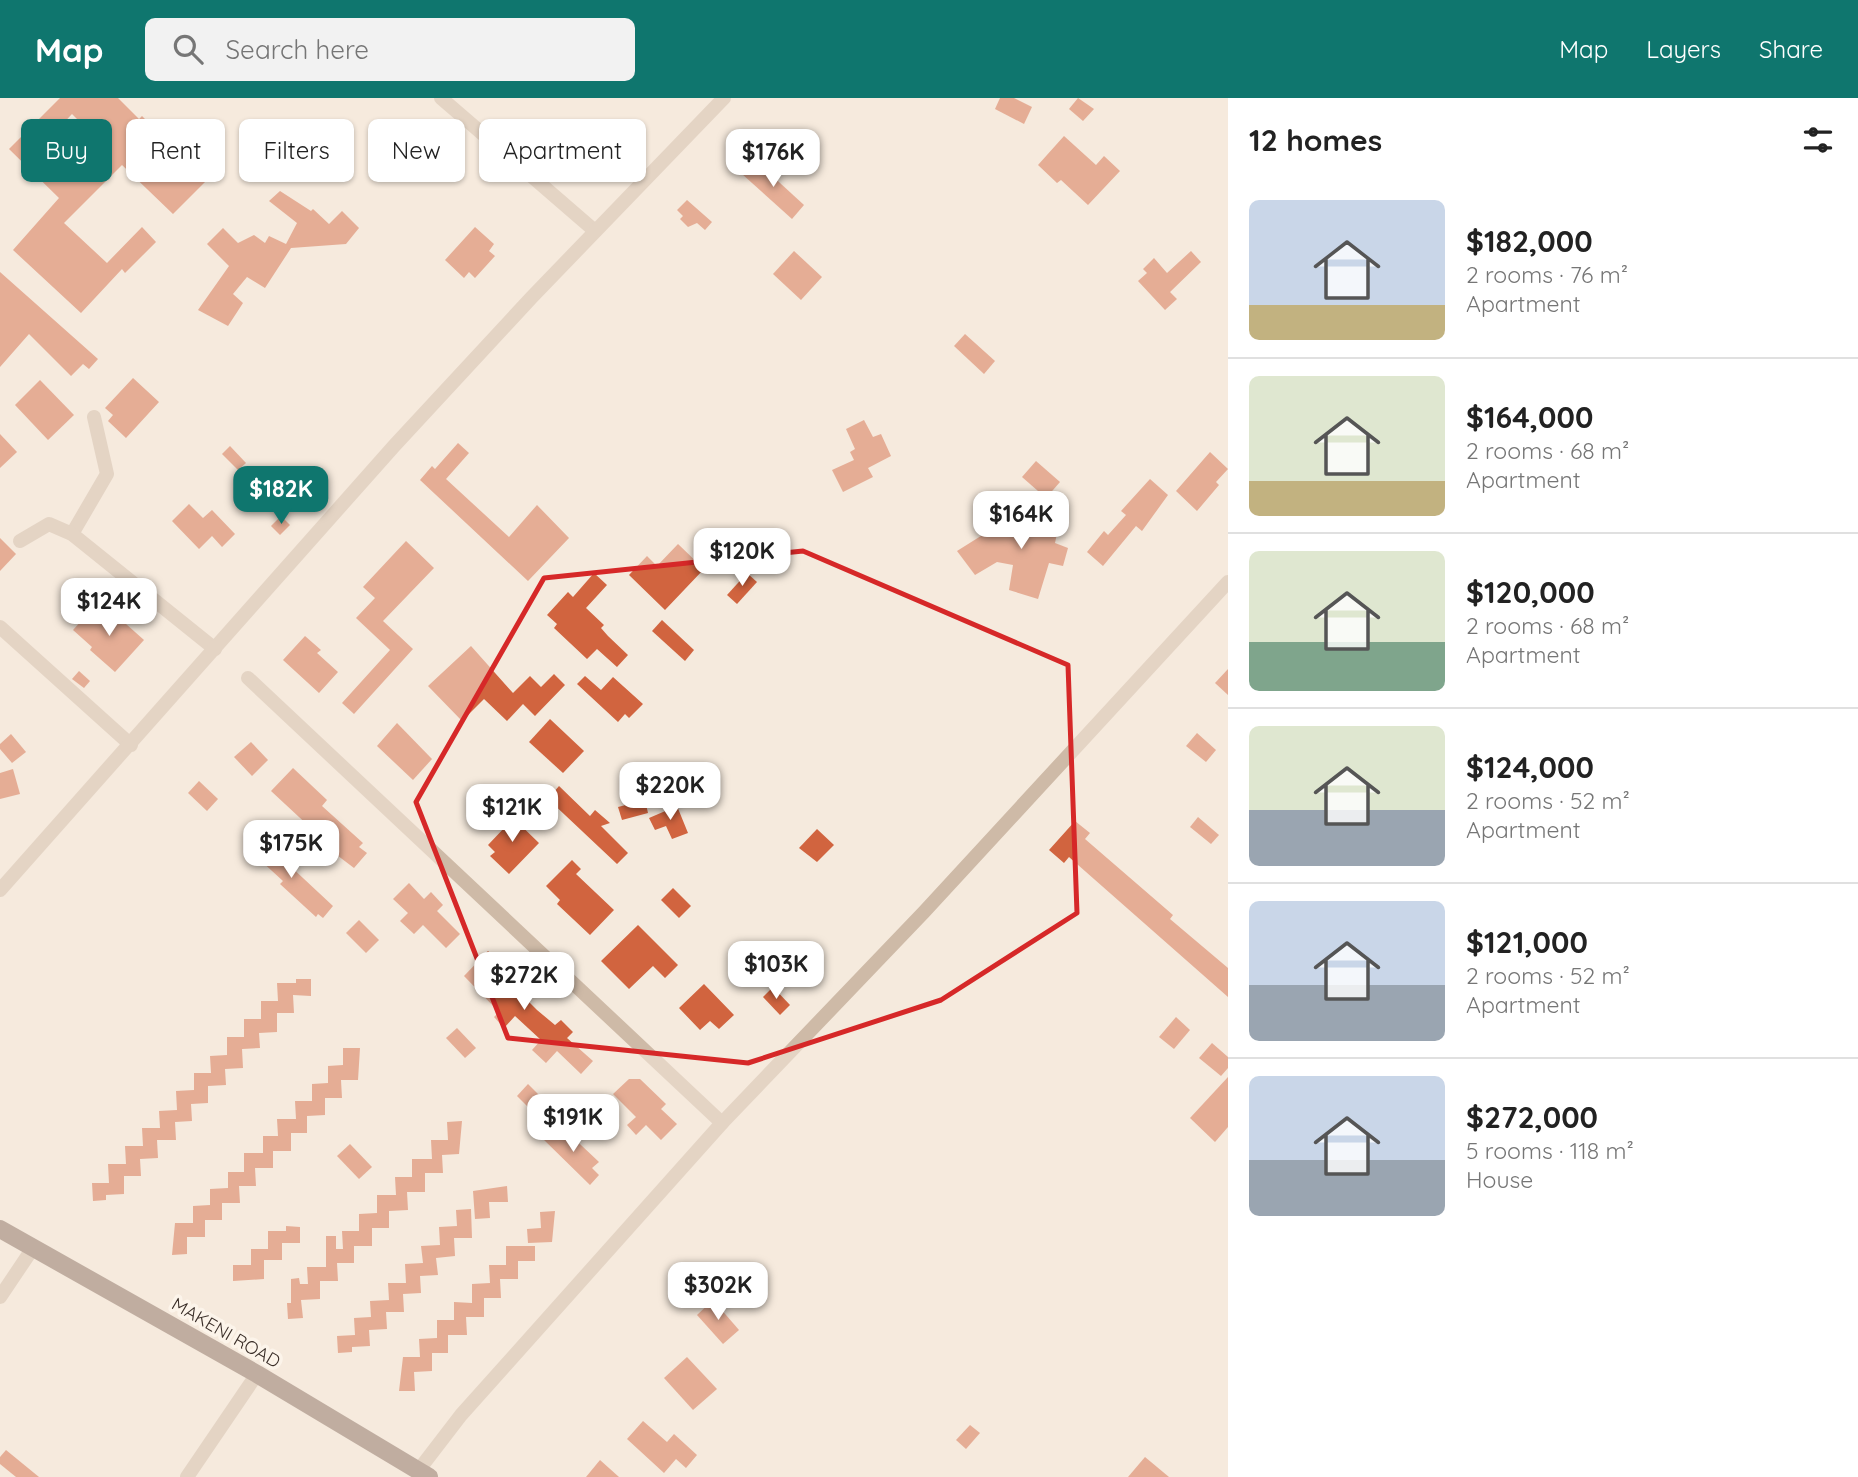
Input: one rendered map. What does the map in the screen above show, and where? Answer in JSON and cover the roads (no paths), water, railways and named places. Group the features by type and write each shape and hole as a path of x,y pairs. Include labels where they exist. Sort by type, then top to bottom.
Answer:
{"main road":[{"name":"MAKENI ROAD","path":"0,1229 257,1374 424,1474"}],"street":[{"path":"441,98 595,231"},
{"path":"0,890 394,446 724,98"},
{"path":"72,534 107,474 94,417"},
{"path":"20,541 49,524 72,534 215,649"},
{"path":"424,1474 461,1415 722,1123 924,912 1228,582"},
{"path":"0,627 131,745"},
{"path":"248,678 722,1123"},
{"path":"0,1297 33,1248"},
{"path":"187,1477 257,1374"}]}
